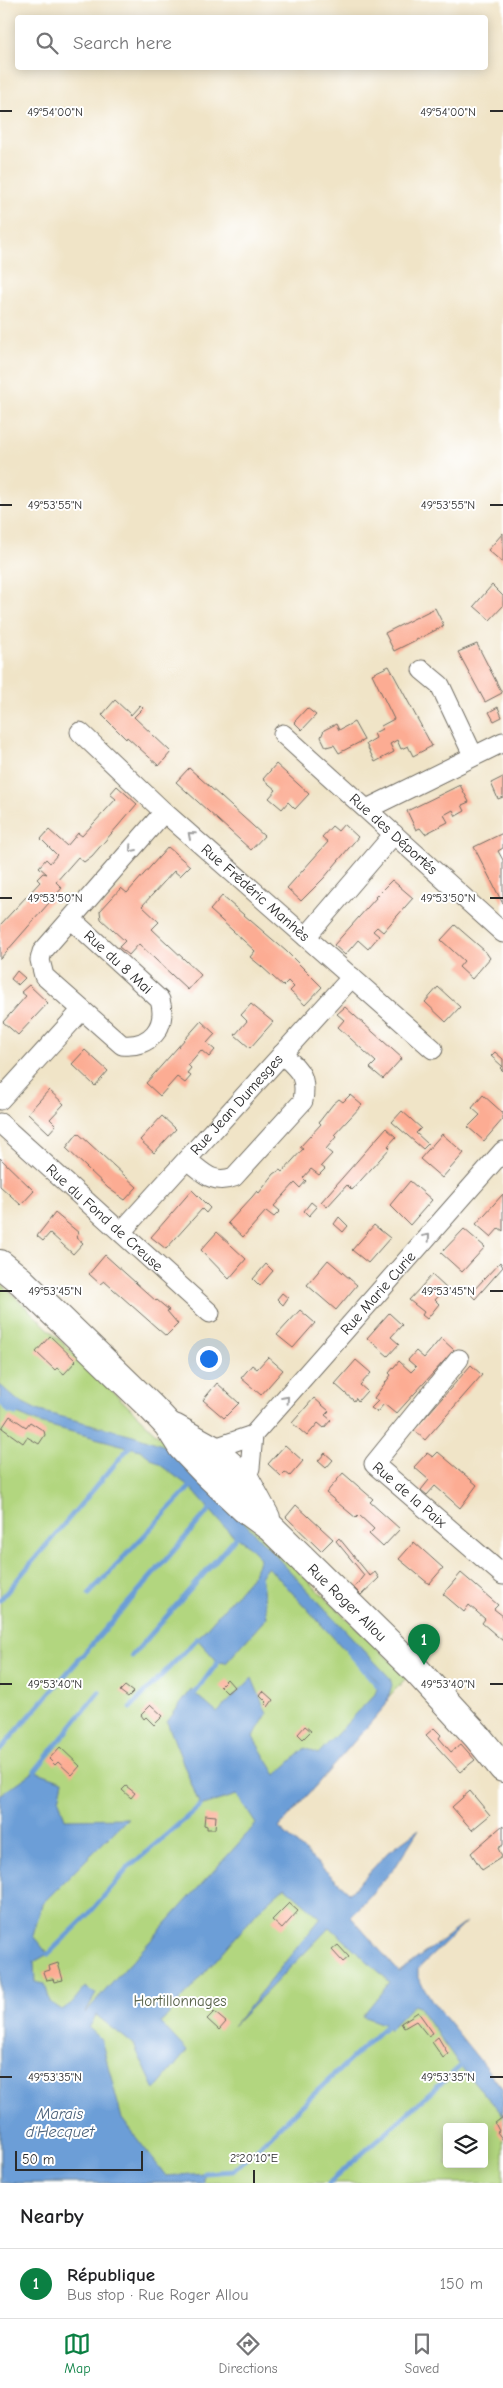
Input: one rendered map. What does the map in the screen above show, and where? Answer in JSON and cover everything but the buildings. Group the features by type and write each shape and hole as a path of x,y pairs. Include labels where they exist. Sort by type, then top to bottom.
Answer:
{"street":[{"path":"422,670 440,684 474,755"},
{"name":"Rue Frédéric Manhès","path":"80,732 164,812 433,1048"},
{"name":"Rue des Déportés","path":"283,734 503,933"},
{"path":"367,809 503,742"},
{"name":"Rue du 8 Mai","path":"71,919 160,1000 163,1010 158,1030 143,1043 132,1046 122,1045 44,976 40,968 42,952 164,812"},
{"path":"306,937 394,834"},
{"name":"Rue Jean Dumesges","path":"121,1232 352,977"},
{"path":"0,1100 82,1010"},
{"path":"187,1160 211,1178 223,1181 234,1177 303,1101 306,1086 301,1071 282,1054"},
{"name":"Rue du Fond de Creuse","path":"0,1123 210,1313"},
{"name":"Rue Marie Curie","path":"253,1435 503,1151"},
{"name":"Rue Roger Allou","path":"0,1264 21,1281 168,1425 182,1447 221,1471 245,1509 271,1528 417,1671 502,1763"},
{"name":"Rue de la Paix","path":"459,1359 374,1464 503,1575"},
{"path":"221,1471 250,1468 253,1435"},
{"path":"221,1471 253,1435"}],"green space":[{"name":"Hortillonnages","path":"0,1282 407,1677 268,1827 503,2101 503,2183 0,2183"}],"water":[{"name":"Marais d'Hecquet","path":"0,1385 17,1400 39,1411 133,1435 168,1447 226,1503 390,1678 392,1685 386,1705 279,1828 350,1893 388,1852 419,1829 396,1866 351,1917 399,1972 466,1922 418,1969 418,1978 433,2002 503,2089 503,2115 461,2067 418,2006 414,2004 389,2030 386,2025 362,2016 390,1982 330,1927 233,2026 321,1918 285,1887 262,1907 161,2023 187,2051 155,2090 134,2045 96,2015 89,2028 101,2039 122,2119 166,2176 204,2173 204,2183 0,2183 0,1795 35,1771 63,1781 59,1800 65,1819 128,1818 42,1904 33,1936 48,1954 34,1962 35,1982 45,1984 50,2002 62,2010 72,2003 85,1987 96,1994 85,2013 256,1824 237,1795 200,1806 167,1722 191,1690 217,1713 252,1678 267,1714 253,1737 276,1775 305,1748 318,1754 375,1694 379,1684 268,1567 261,1575 267,1617 226,1663 218,1662 197,1639 254,1574 260,1558 245,1543 229,1532 190,1487 140,1450 39,1423 10,1411 0,1400"}],"waterway":[{"path":"0,1401 9,1411 16,1413"},
{"path":"0,1600 132,1444"},
{"path":"89,1594 190,1487"},
{"path":"0,1750 210,1509"},
{"path":"132,1656 236,1537"},
{"path":"130,1708 197,1639"},
{"path":"349,1652 382,1691"},
{"path":"195,1693 218,1662"},
{"path":"35,1771 99,1692"},
{"path":"48,1954 88,1915 128,1868 200,1806"},
{"path":"204,2173 233,2171 391,2021"},
{"path":"329,2183 463,2064"}],"place":[{"name":"République","path":"424,1665"}]}
